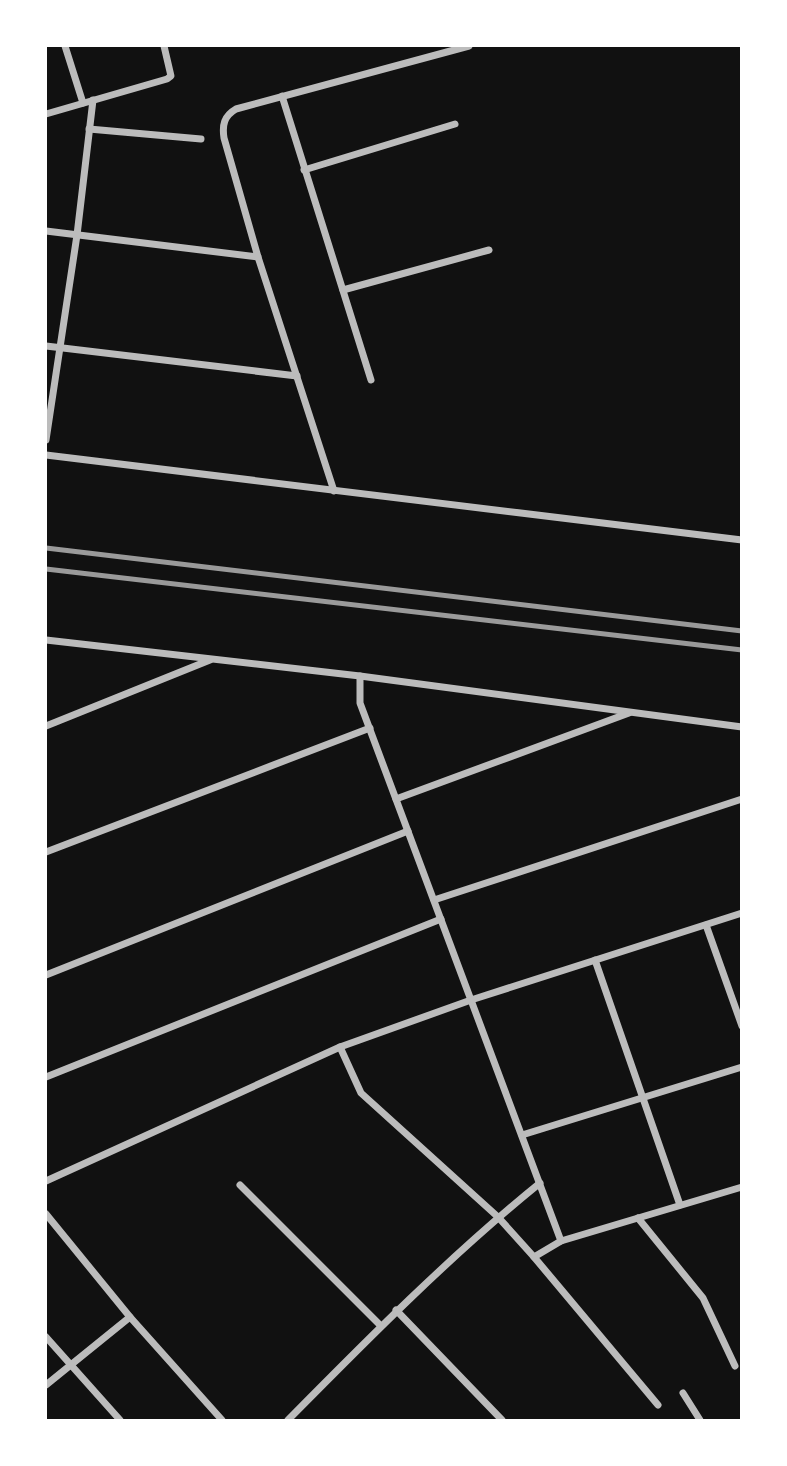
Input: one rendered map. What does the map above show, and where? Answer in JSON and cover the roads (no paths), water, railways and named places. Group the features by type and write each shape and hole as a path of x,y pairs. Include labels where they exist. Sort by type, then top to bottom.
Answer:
{"street":[{"path":"65,46 83,103"},
{"path":"46,114 167,79 171,76 171,70 164,46"},
{"path":"334,491 258,257 222,129 229,113 236,109 469,46"},
{"path":"282,96 372,380"},
{"path":"46,440 77,234 93,100"},
{"path":"304,170 455,124"},
{"path":"89,129 201,139"},
{"path":"46,231 258,257"},
{"path":"343,290 489,250"},
{"path":"46,346 297,376"},
{"path":"46,455 741,540"},
{"path":"46,640 360,676 741,727"},
{"path":"46,726 212,659"},
{"path":"360,676 360,703 561,1241"},
{"path":"396,799 630,712"},
{"path":"46,852 370,729"},
{"path":"434,900 741,799"},
{"path":"46,975 408,831"},
{"path":"46,1181 340,1047 471,1000 741,913"},
{"path":"46,1077 441,919"},
{"path":"706,925 741,1026"},
{"path":"595,960 680,1205"},
{"path":"340,1047 361,1093 498,1217 657,1405"},
{"path":"522,1135 741,1067"},
{"path":"288,1420 396,1310 498,1217 540,1183"},
{"path":"240,1185 381,1326"},
{"path":"534,1257 561,1241 741,1187"},
{"path":"46,1214 130,1317 222,1420"},
{"path":"638,1218 703,1298 735,1366"},
{"path":"396,1310 502,1420"},
{"path":"46,1385 130,1317"},
{"path":"46,1337 120,1420"},
{"path":"683,1393 700,1420"}],"railway":[{"path":"46,548 742,631"},
{"path":"46,569 742,650"}]}
